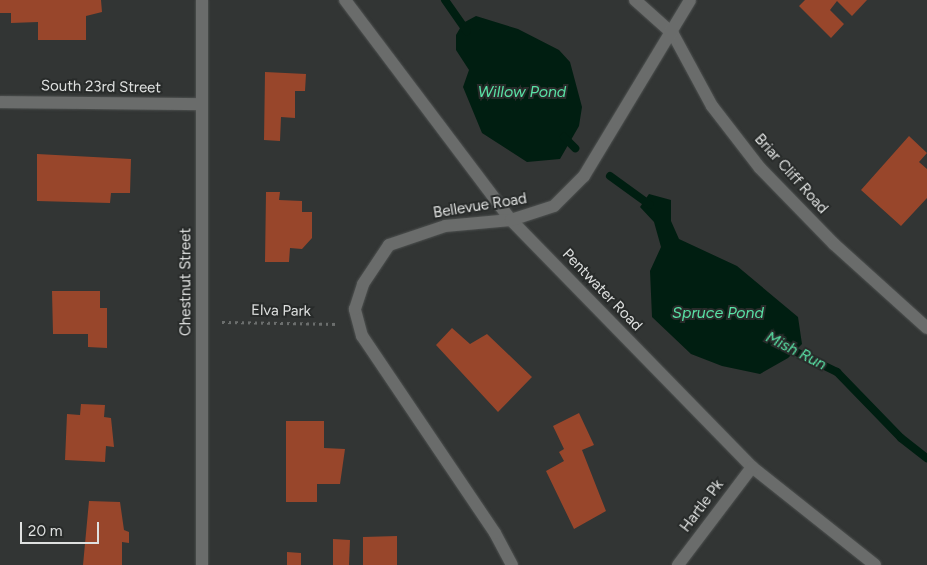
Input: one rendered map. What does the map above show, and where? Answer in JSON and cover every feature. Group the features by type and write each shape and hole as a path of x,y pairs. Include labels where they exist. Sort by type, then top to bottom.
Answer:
{"street":[{"name":"Chestnut Street","path":"202,0 202,565"},
{"name":"Pentwater Road","path":"345,0 511,220 752,468 875,565"},
{"name":"Briar Cliff Road","path":"635,0 673,34 712,106 760,168 925,323"},
{"name":"Bellevue Road","path":"512,565 495,533 362,336 355,309 363,284 389,245 445,226 511,220 554,206 584,176 673,34 690,0"},
{"name":"South 23rd Street","path":"0,102 202,104"},
{"name":"Hartle Pk","path":"678,565 752,468"}],"path":[{"name":"Elva Park","path":"202,321 359,324"}],"water":[{"name":"Willow Pond","path":"476,16 518,29 559,50 570,62 582,107 579,126 560,159 527,162 482,133 463,87 469,70 456,50 456,35 463,23"},
{"name":"Spruce Pond","path":"649,194 671,200 671,221 679,239 737,266 798,317 802,344 788,358 760,374 722,366 691,354 652,317 650,271 661,247 654,222 640,207"}],"building":[{"path":"0,0 101,0 102,12 86,16 86,40 38,40 38,22 11,23 11,13 0,13"},
{"path":"805,0 867,0 852,16 837,1 830,10 844,24 831,38 799,6"},
{"path":"265,72 306,74 305,91 295,91 295,118 281,117 280,141 264,140"},
{"path":"909,136 927,153 919,162 927,169 927,198 901,226 861,190"},
{"path":"37,154 131,159 130,193 111,193 110,203 37,201"},
{"path":"266,192 280,192 279,200 302,201 302,212 312,212 312,238 302,249 290,248 289,262 265,262"},
{"path":"52,291 100,291 100,308 107,308 107,348 88,347 88,334 53,334"},
{"path":"452,328 470,344 487,334 532,377 498,412 436,345"},
{"path":"81,404 105,405 104,417 111,418 114,447 106,446 105,462 65,460 67,414 80,415"},
{"path":"579,413 594,445 582,450 606,511 574,529 546,471 564,461 559,452 564,449 553,426"},
{"path":"286,421 324,421 324,448 345,449 340,484 317,484 317,502 286,502"},
{"path":"89,501 120,502 124,530 129,532 129,543 122,542 122,565 83,565"},
{"path":"397,536 397,565 363,565 363,537"},
{"path":"333,539 350,540 349,565 333,565"},
{"path":"287,552 301,553 301,565 287,565"}],"waterway":[{"path":"445,0 467,31"},
{"path":"564,137 575,148"},
{"name":"Mish Run","path":"610,176 650,205"},
{"name":"Mish Run","path":"786,347 837,372 901,438 927,458"}]}
